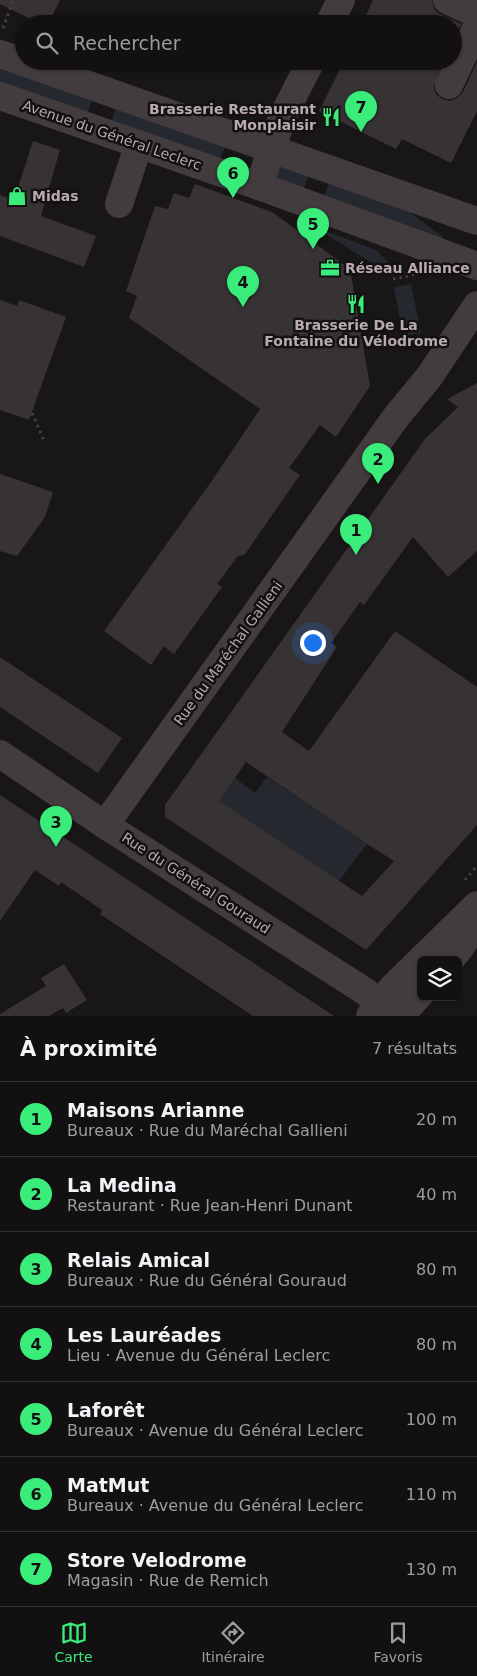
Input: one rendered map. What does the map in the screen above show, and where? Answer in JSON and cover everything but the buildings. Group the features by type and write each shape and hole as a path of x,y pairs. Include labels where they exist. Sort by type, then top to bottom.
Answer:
{"street":[{"path":"334,15 341,0"},
{"path":"447,0 477,14"},
{"path":"462,57 477,26"},
{"path":"1,42 15,47"},
{"path":"72,70 271,148 477,221"},
{"path":"259,186 282,118 306,70"},
{"path":"449,84 456,70"},
{"name":"Avenue du Général Leclerc","path":"0,96 259,186 477,266"},
{"path":"118,204 139,144"},
{"path":"452,212 477,247"},
{"name":"Rue du Maréchal Gallieni","path":"105,825 396,417 429,377 477,305"},
{"name":"Rue du Général Gouraud","path":"0,754 383,1013"},
{"path":"383,1013 477,905"},
{"path":"453,956 477,921"},
{"path":"383,1013 417,995"}],"path":[{"path":"1,42 12,0"},
{"path":"393,279 425,272"},
{"path":"404,343 427,338"},
{"path":"32,413 45,443"}],"shaded area":[{"path":"0,68 92,100 86,118 0,87"},
{"path":"116,108 225,146 218,165 114,126 112,120"},
{"path":"278,166 308,176 302,195 280,185 276,172"},
{"path":"329,183 408,211 443,237 442,241 322,202"},
{"path":"323,230 376,250 399,272 390,274 322,232"},
{"path":"411,284 421,333 403,336 394,287"},
{"path":"267,777 367,844 339,881 218,801 235,778 255,793"}],"place":[{"name":"Brasserie Restaurant Monplaisir","path":"331,117"},
{"name":"Store Velodrome","path":"361,132"},
{"name":"Midas","path":"17,196"},
{"name":"MatMut","path":"233,198"},
{"name":"Laforêt","path":"313,249"},
{"name":"Réseau Alliance","path":"330,268"},
{"name":"Brasserie De La Fontaine du Vélodrome","path":"356,304"},
{"name":"Les Lauréades","path":"243,307"},
{"name":"La Medina","path":"378,484"},
{"name":"Maisons Arianne","path":"356,555"},
{"name":"Relais Amical","path":"56,847"}]}
